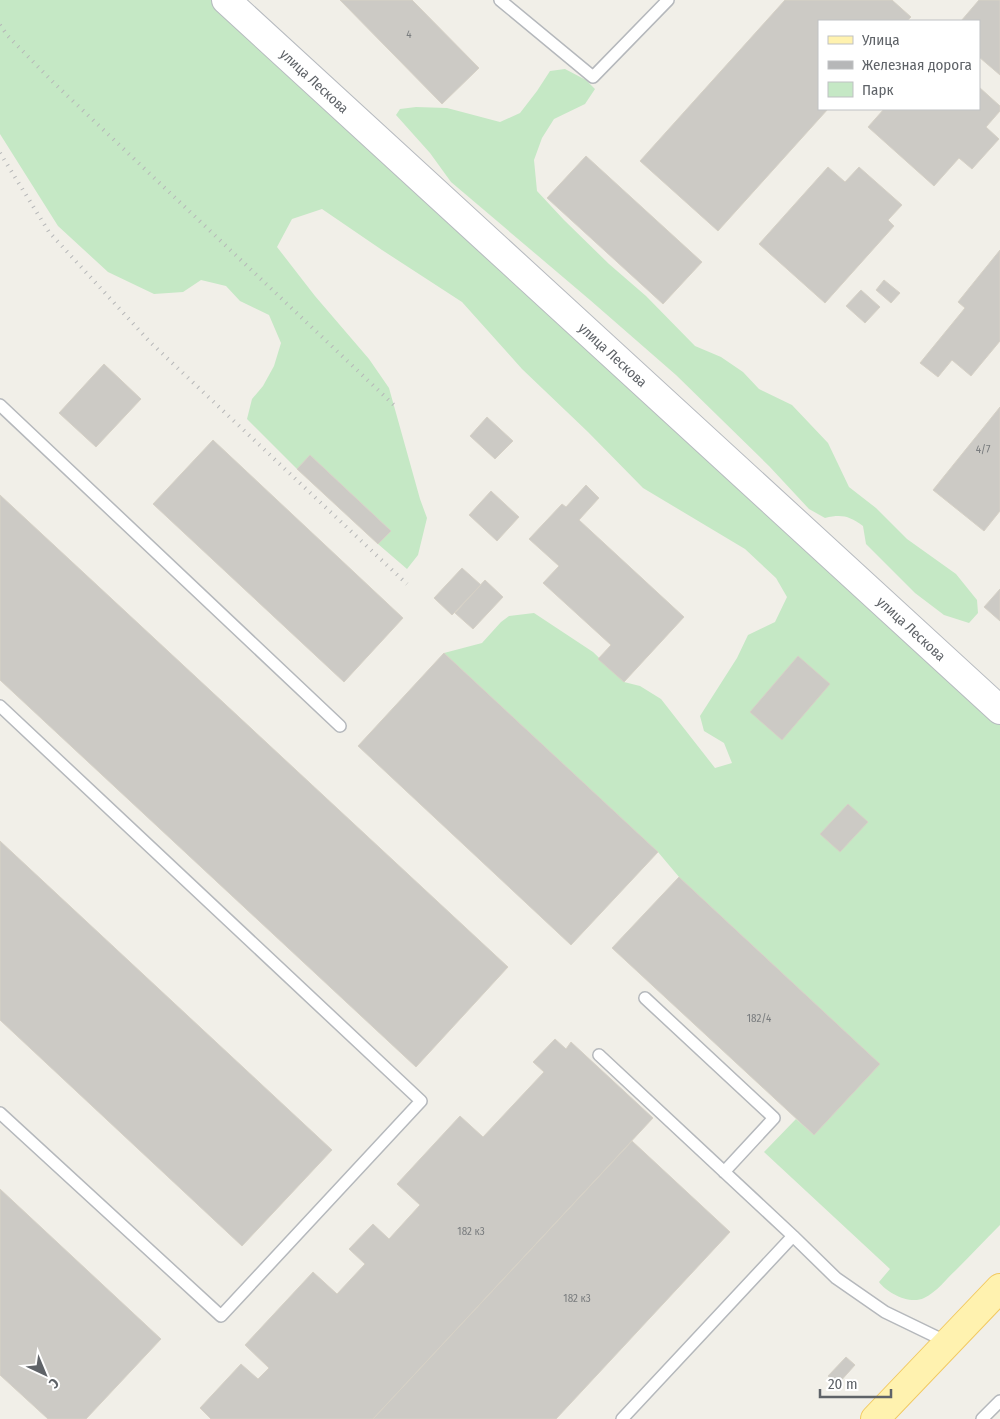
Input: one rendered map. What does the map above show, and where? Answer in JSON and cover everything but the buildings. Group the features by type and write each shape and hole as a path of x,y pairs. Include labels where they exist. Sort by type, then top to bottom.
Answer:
{"main road":[{"name":"улица Лескова","path":"226,0 1000,710"},
{"path":"875,1419 1000,1288"}],"lane":[{"path":"500,0 593,77 668,0"},
{"path":"0,405 340,726"},
{"path":"0,706 421,1101 221,1316 0,1113"},
{"path":"644,998 774,1118 724,1172"},
{"path":"599,1055 836,1278 885,1312 947,1342"},
{"path":"622,1419 793,1236"},
{"path":"982,1419 1000,1401"}],"green space":[{"path":"0,0 213,0 365,143 1000,722 1000,1225 933,1292 924,1298 912,1300 899,1297 887,1290 879,1282 890,1269 764,1152 796,1119 814,1135 880,1064 679,877 658,852 444,653 482,643 509,616 534,613 593,652 624,682 640,686 661,699 715,768 732,763 724,743 704,731 700,716 737,658 748,635 775,622 787,597 776,578 745,549 643,488 522,369 462,302 322,209 292,219 277,247 315,296 369,359 389,388 427,518 418,555 407,569 378,544 390,530 310,455 297,469 247,419 252,399 263,386 274,366 281,343 269,315 240,301 226,286 201,280 183,292 154,294 108,272 58,226 0,134"},
{"path":"565,69 586,80 595,89 585,104 554,119 542,138 534,160 537,191 564,220 609,264 646,296 695,346 721,357 743,372 759,389 792,405 828,443 849,487 876,508 907,539 956,574 977,600 978,613 969,623 944,615 915,593 866,544 863,526 845,517 825,518 809,509 769,466 676,375 451,182 430,153 396,115 400,109 416,107 447,108 500,122 520,113 550,71"}],"railway":[{"path":"0,25 8,36 55,84 396,407"},
{"path":"0,153 49,232 150,342 407,584"}]}
